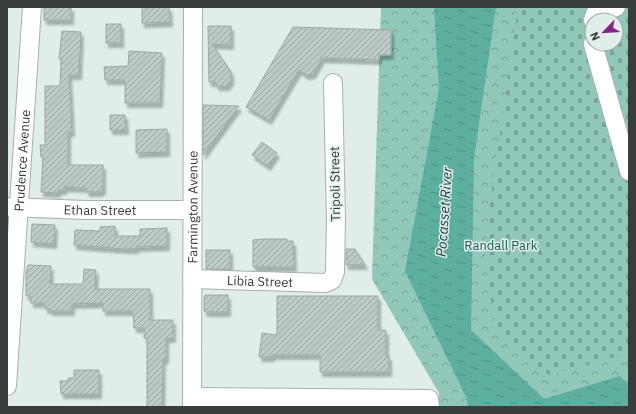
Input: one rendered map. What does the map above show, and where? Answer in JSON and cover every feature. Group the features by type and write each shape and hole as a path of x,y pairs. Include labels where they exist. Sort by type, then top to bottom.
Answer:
{"street":[{"name":"Prudence Avenue","path":"7,386 13,207 32,7"},
{"name":"Farmington Avenue","path":"192,402 193,7"},
{"path":"607,12 616,7"},
{"path":"595,52 629,171"},
{"name":"Tripoli Street","path":"328,282 332,280 335,272 333,83"},
{"name":"Ethan Street","path":"13,207 86,210 192,210"},
{"name":"Libia Street","path":"192,279 328,282"},
{"path":"192,402 384,403 429,399 430,407"}],"green space":[{"name":"Randall Park","path":"381,7 629,7 629,407 438,407 439,393 372,279"},
{"path":"518,7 629,7 629,353 550,375 534,369 514,352 499,333 490,296 485,254 489,209"}],"water":[{"name":"Pocasset River","path":"434,7 496,7 474,158 471,330 544,399 620,376 629,386 629,407 468,407 467,399 405,271 439,89"}],"building":[{"path":"44,7 71,7 71,20 44,20"},
{"path":"142,7 169,7 170,22 142,23"},
{"path":"106,24 121,24 121,43 106,43"},
{"path":"208,26 231,26 231,45 212,44 231,72 231,82 228,82 228,86 216,86 216,82 209,82"},
{"path":"293,27 391,30 391,55 379,55 379,60 322,58 313,74 306,75 299,70 269,120 246,107"},
{"path":"62,31 81,32 79,75 69,75 72,132 68,132 68,165 103,165 103,190 99,192 87,192 86,188 64,187 64,190 58,190 58,193 41,192 43,157 41,157 40,145 45,145 45,86 60,86 61,59 59,59"},
{"path":"129,51 162,53 160,103 125,103 125,80 105,80 104,67 128,66"},
{"path":"203,105 239,106 203,155"},
{"path":"110,115 125,115 126,130 110,130"},
{"path":"167,129 167,152 136,153 136,130"},
{"path":"262,142 277,153 268,166 252,155"},
{"path":"32,224 55,225 54,244 31,242"},
{"path":"115,226 115,236 140,236 140,229 167,228 167,246 136,247 136,249 125,249 74,245 75,230 100,231 100,227"},
{"path":"287,239 287,241 293,241 294,267 253,267 253,240"},
{"path":"346,249 355,249 365,265 346,265"},
{"path":"206,250 230,250 230,269 206,269"},
{"path":"28,265 51,266 50,284 83,284 84,269 96,270 95,289 150,289 150,320 173,320 173,338 166,338 166,359 163,359 162,407 147,407 147,338 144,338 144,328 134,328 133,311 103,311 103,303 72,304 72,311 50,311 50,309 45,309 45,303 31,303 31,296 26,296 26,272"},
{"path":"228,295 228,312 204,311 204,296"},
{"path":"277,296 378,296 378,330 386,330 386,356 389,356 389,372 320,372 320,355 272,355 272,357 259,357 262,333 277,335"},
{"path":"74,370 99,370 99,394 61,394 60,381 68,381 68,378 74,378"}]}
